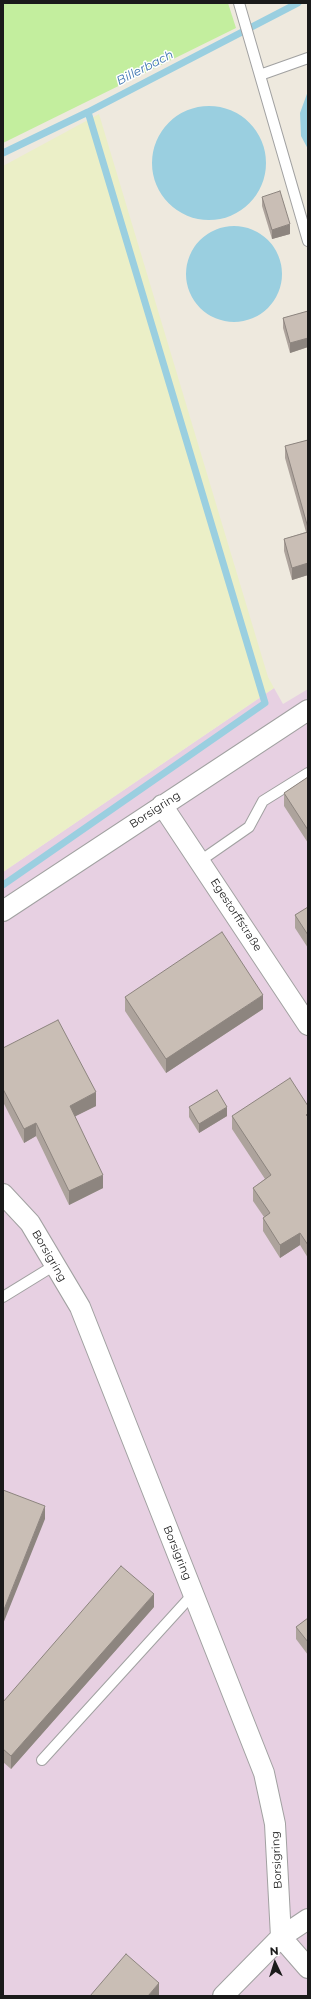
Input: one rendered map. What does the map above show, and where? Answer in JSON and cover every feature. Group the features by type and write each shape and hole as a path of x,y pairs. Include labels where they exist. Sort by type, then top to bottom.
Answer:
{"street":[{"name":"Borsigring","path":"3,911 308,710"},
{"name":"Egestorffstraße","path":"162,805 308,1025"},
{"name":"Borsigring","path":"3,1194 30,1223 80,1307 264,1773 275,1824 281,1938"},
{"path":"223,1996 281,1938 308,1919"},
{"path":"281,1938 308,1968"}],"lane":[{"path":"240,8 304,210 308,242"},
{"path":"260,75 308,58"},
{"path":"200,861 249,826 263,801 308,773"},
{"path":"3,1297 55,1265"},
{"path":"42,1760 193,1594"}],"shaded area":[{"path":"274,688 283,704 308,689 308,1996 3,1996 3,872"}],"green space":[{"path":"3,3 228,3 236,28 3,143"},
{"path":"99,114 268,677 274,688 3,872 3,166"}],"water":[{"path":"308,91 308,149 301,136 300,113"},
{"path":"209,106 220,107 231,111 241,116 249,123 256,131 261,141 265,152 265,174 261,185 256,195 249,203 241,210 231,215 220,219 209,220 198,219 187,215 177,210 169,203 162,195 157,185 153,174 152,163 153,152 157,141 162,131 169,123 177,116 187,111 198,107"},
{"path":"234,226 252,230 268,240 278,256 282,274 278,292 268,308 252,318 234,322 216,318 200,308 190,292 186,274 190,256 200,240 216,230"}],"building":[{"path":"280,191 290,224 272,230 262,197"},
{"path":"308,311 308,338 290,343 283,318"},
{"path":"308,440 308,528 285,446"},
{"path":"308,532 308,563 292,568 284,539"},
{"path":"308,777 308,830 284,793"},
{"path":"308,907 308,935 295,915"},
{"path":"222,932 263,995 166,1059 125,997"},
{"path":"58,1020 96,1092 70,1106 103,1175 69,1191 36,1123 24,1129 3,1089 3,1048"},
{"path":"290,1078 308,1106 308,1113 306,1115 308,1117 308,1245 300,1233 280,1245 263,1218 270,1213 253,1188 271,1175 232,1116"},
{"path":"217,1090 227,1107 199,1124 189,1107"},
{"path":"3,1490 45,1506 3,1612"},
{"path":"121,1566 154,1594 11,1756 3,1749 3,1702"},
{"path":"308,1618 308,1642 296,1627"},
{"path":"126,1954 159,1983 148,1996 90,1996"}],"waterway":[{"name":"Billerbach","path":"3,153 88,112 298,3"},
{"path":"3,885 265,703 88,112"}]}
